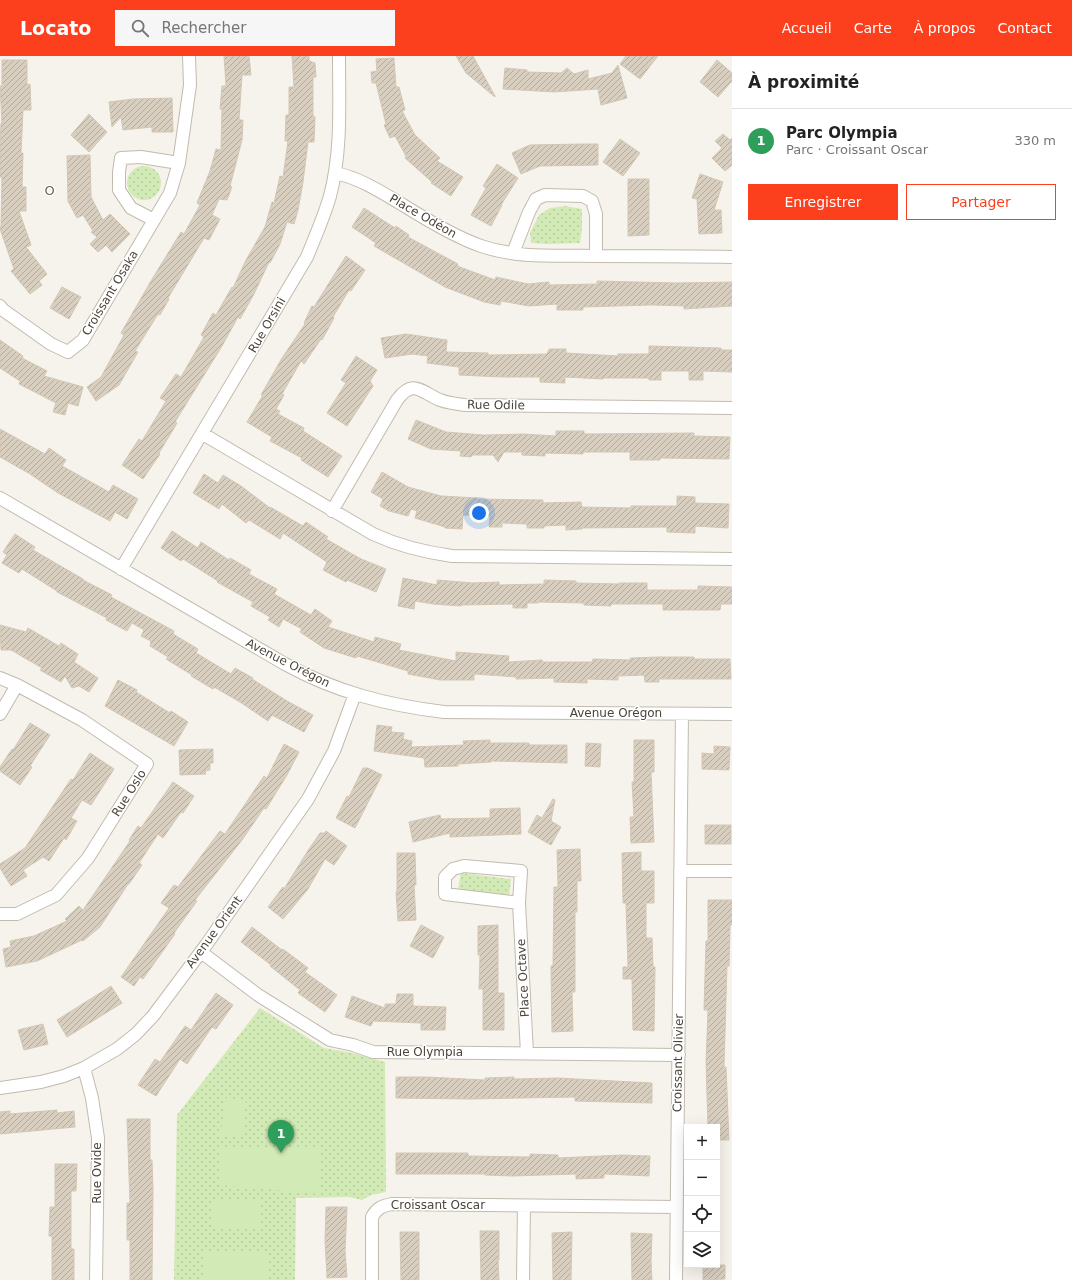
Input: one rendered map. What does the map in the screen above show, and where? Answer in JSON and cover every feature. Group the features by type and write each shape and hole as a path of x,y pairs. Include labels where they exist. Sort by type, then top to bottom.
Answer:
{"street":[{"name":"Croissant Osaka","path":"0,306 3,310 51,344 68,352 83,340 170,193 179,162 190,85 189,56"},
{"name":"Rue Orsini","path":"121,569 307,256 330,197 335,172 338,140 339,56"},
{"path":"154,220 130,208 119,190 121,158 141,157 179,162"},
{"name":"Place Odéon","path":"335,172 350,176 379,190 404,206 460,237 498,251 534,256 732,257"},
{"path":"513,253 529,212 536,199 545,195 583,196 592,201 596,214 596,256"},
{"name":"Rue Odile","path":"332,511 397,400 404,391 412,388 421,390 439,400 464,406 732,408"},
{"path":"202,434 373,534 396,544 422,551 446,555 732,559"},
{"name":"Avenue Orégon","path":"0,498 298,671 333,687 354,694 407,707 444,712 732,714"},
{"name":"Rue Oslo","path":"0,678 17,685 82,720 147,764 88,858 56,895 17,914 0,914"},
{"path":"0,714 17,685"},
{"name":"Avenue Orient","path":"0,1088 41,1082 64,1076 84,1068 117,1049 136,1034 153,1016 201,952 286,832 316,786 334,751 354,694"},
{"name":"Croissant Olivier","path":"676,1280 682,714"},
{"name":"Place Octave","path":"519,903 445,894 445,877 453,869 464,866 521,871 519,903 526,1053"},
{"path":"680,871 732,871"},
{"name":"Rue Olympia","path":"201,952 258,995 330,1040 353,1045 372,1052 679,1055"},
{"name":"Rue Ovide","path":"84,1068 92,1098 98,1138 96,1280"},
{"name":"Croissant Oscar","path":"372,1280 372,1217 377,1208 392,1204 677,1207"},
{"path":"523,1280 524,1206"}],"green space":[{"path":"141,166 147,166 151,167 158,173 161,183 160,190 154,197 147,200 141,200 137,199 130,193 127,186 127,180 128,176 134,169"},
{"path":"565,206 582,209 580,243 531,243 530,233 539,215 550,208"},
{"path":"461,873 511,879 509,896 458,890"},
{"path":"260,1008 324,1048 352,1053 385,1062 386,1192 371,1195 362,1200 349,1197 296,1198 295,1280 174,1280 177,1115"},
{"path":"225,1098 246,1100 242,1137 221,1135"},
{"path":"221,1147 321,1147 320,1194 220,1185"},
{"path":"212,1199 261,1200 261,1229 212,1228"},
{"path":"205,1251 268,1251 268,1280 205,1280"}],"building":[{"path":"224,56 249,56 251,75 242,75 239,120 243,120 242,140 230,186 232,187 227,200 219,199 212,215 220,219 209,240 204,238 168,298 169,299 160,315 158,314 135,351 138,352 119,385 96,401 87,387 101,377 124,335 121,333 151,281 181,232 184,234 200,205 197,203 210,171 216,149 221,150 222,109 220,109 222,86 226,86"},
{"path":"292,56 309,56 309,61 315,63 316,77 313,77 313,116 315,117 314,142 308,142 303,182 294,224 287,222 280,244 270,263 269,262 240,319 238,317 222,346 175,422 177,423 159,453 160,454 143,479 122,465 139,439 142,441 166,401 160,398 176,374 181,377 204,337 201,335 213,313 216,315 232,287 233,288 246,260 265,227 272,202 274,203 280,176 283,177 288,141 285,141 286,115 289,115 289,87 294,87"},
{"path":"456,56 473,56 495,97 466,73"},
{"path":"626,56 658,56 640,79 620,64"},
{"path":"394,58 396,87 399,87 405,110 402,111 415,135 440,158 437,161 463,177 451,196 431,183 432,182 405,158 406,156 395,136 390,138 384,125 386,124 376,83 372,83 371,72 377,71 376,59"},
{"path":"2,60 27,60 27,85 30,84 31,110 23,110 21,153 23,153 22,187 26,187 26,211 19,211 31,245 26,247 47,274 39,281 42,285 30,294 11,271 14,269 0,229 2,177 0,177 0,144 2,123 0,86 2,86"},
{"path":"717,60 732,73 732,81 718,97 700,82"},
{"path":"618,65 627,98 601,105 598,89 554,92 503,89 505,68 527,70 527,72 561,73 567,68 574,74 588,70 588,79 612,73"},
{"path":"172,98 173,132 152,132 152,127 123,130 121,117 112,127 109,102 133,99"},
{"path":"89,114 107,132 89,152 71,135"},
{"path":"723,134 730,140 732,138 732,165 725,171 712,158 722,148 715,141"},
{"path":"620,139 640,153 623,176 603,162"},
{"path":"598,144 598,165 540,166 521,174 512,153 530,145"},
{"path":"90,155 91,197 103,220 110,214 130,234 112,252 106,245 98,252 90,244 97,237 91,232 93,231 83,215 77,218 68,201 67,156"},
{"path":"497,164 518,178 501,205 491,226 471,215 486,188 483,186"},
{"path":"700,174 723,182 714,210 721,210 722,233 699,234 697,199 692,198"},
{"path":"628,179 649,179 649,235 628,236"},
{"path":"364,208 395,228 396,226 409,235 408,237 458,264 457,266 495,280 496,277 528,284 549,282 549,285 597,284 597,281 677,283 732,282 732,306 684,309 684,306 651,305 583,307 583,310 557,310 557,304 529,306 501,301 500,305 484,302 445,287 374,246 376,243 352,227"},
{"path":"346,256 365,270 351,291 349,290 333,317 334,318 322,340 321,339 304,364 301,361 282,394 284,395 276,409 280,411 278,414 304,428 303,431 342,456 328,477 301,460 302,458 270,441 272,437 247,422 282,358 305,324 304,323 312,306 314,307"},
{"path":"62,287 81,297 69,319 50,308"},
{"path":"406,334 447,340 446,352 488,353 488,355 547,354 549,349 566,349 566,353 618,356 618,354 649,354 649,346 721,348 721,350 732,350 732,372 703,371 703,380 689,380 689,371 661,371 661,380 649,380 649,378 603,379 565,377 565,383 540,382 540,377 459,375 459,367 427,363 428,356 412,354 385,358 381,338"},
{"path":"0,340 23,356 22,358 47,371 44,376 83,387 78,406 68,403 65,415 53,412 56,403 19,384 20,381 0,368"},
{"path":"356,356 377,370 370,381 373,386 347,426 327,413 346,383 341,380"},
{"path":"416,420 446,432 484,435 523,434 556,436 556,431 584,431 584,434 694,433 694,436 730,437 729,459 660,458 660,460 630,460 630,452 583,452 583,454 545,453 545,456 522,455 522,452 504,452 498,462 493,455 472,455 471,457 460,456 461,451 431,449 408,439"},
{"path":"0,429 45,454 49,448 66,460 62,466 109,492 113,485 138,499 127,519 115,512 110,521 58,493 30,474 0,457"},
{"path":"382,472 408,487 441,496 477,498 476,499 543,500 543,503 581,502 582,507 631,508 631,506 677,506 677,496 695,497 695,503 729,504 728,528 695,526 695,533 667,532 667,527 582,528 566,530 566,525 544,526 544,528 527,528 527,524 502,523 502,527 489,527 490,516 463,515 462,529 445,528 415,518 417,511 411,509 408,516 389,511 380,506 383,499 371,492"},
{"path":"204,474 218,483 223,475 241,486 270,508 303,526 306,522 328,537 326,539 361,559 386,569 376,592 347,580 346,582 323,570 327,562 283,533 280,539 249,520 246,523 222,504 219,509 193,493"},
{"path":"172,531 198,548 201,542 229,560 230,558 251,570 249,574 277,589 274,594 311,615 315,609 332,621 328,627 374,642 375,637 401,644 399,650 456,661 456,652 509,656 508,662 542,660 543,662 592,662 593,659 631,660 630,658 658,657 730,659 731,679 659,679 659,682 645,682 644,675 618,676 618,680 587,679 587,683 554,682 554,678 516,679 516,677 474,674 474,680 440,680 408,674 408,671 324,648 300,632 302,629 283,619 279,627 268,620 270,617 251,606 253,602 217,582 218,581 183,559 181,561 161,548"},
{"path":"15,534 35,547 33,550 83,580 112,595 111,597 174,631 173,634 198,649 196,653 231,674 235,668 253,678 252,679 287,701 313,715 304,732 272,715 268,721 240,702 191,676 192,675 166,659 168,657 150,646 151,641 141,636 144,630 132,623 127,631 106,620 107,618 57,592 22,569 19,573 2,563 7,555 3,552"},
{"path":"403,578 437,585 437,580 473,583 499,582 499,585 544,584 544,580 576,581 576,583 647,583 647,590 698,590 698,586 732,587 732,604 721,604 720,610 663,610 663,604 611,604 611,606 584,605 584,603 538,602 527,603 527,608 513,608 513,604 461,606 415,601 414,609 398,606"},
{"path":"0,625 26,632 28,628 59,646 61,643 78,654 74,662 98,678 89,692 79,686 72,688 65,676 61,682 40,670 42,668 11,650 1,650"},
{"path":"118,680 137,690 136,692 170,713 171,711 188,722 174,746 105,706"},
{"path":"30,723 50,735 30,766 32,767 20,785 0,771 0,767"},
{"path":"377,725 392,727 391,732 404,733 403,739 412,741 411,747 464,745 463,741 490,740 490,743 567,745 567,763 491,761 458,764 458,766 425,767 424,758 374,751"},
{"path":"634,740 654,740 654,772 651,772 654,842 631,843 630,817 634,817 632,782 634,782"},
{"path":"586,743 601,744 600,767 585,766"},
{"path":"284,744 299,752 266,809 264,808 242,840 195,900 197,901 143,979 140,977 134,986 121,977 169,908 161,903 174,885 178,887 220,831 225,834 264,776 267,778"},
{"path":"714,746 730,747 729,770 702,769 702,753 714,754"},
{"path":"213,749 213,763 210,763 210,770 205,771 206,774 180,775 179,750"},
{"path":"90,753 114,769 91,805 82,800 71,818 77,821 66,840 64,838 49,861 43,857 23,870 27,876 11,886 0,868 0,864 25,848 71,779 73,780"},
{"path":"363,768 368,768 382,775 355,828 336,818 347,796 349,797"},
{"path":"173,782 194,796 183,813 181,812 163,838 158,834 139,863 142,865 100,927 83,941 82,940 37,961 6,967 3,949 11,947 10,941 34,936 67,921 65,919 79,906 83,910 130,841 129,840 138,826 141,828"},
{"path":"553,799 555,800 551,821 561,827 551,845 528,832 537,815 542,818"},
{"path":"520,808 521,834 450,837 450,833 413,842 409,822 440,815 441,819 490,818 490,809"},
{"path":"705,825 731,825 731,844 705,844"},
{"path":"326,831 347,846 334,865 325,859 308,889 283,919 268,907 283,887 284,889 320,833 325,833"},
{"path":"580,849 581,881 577,881 577,912 575,912 575,992 572,992 573,1031 552,1032 551,966 553,966 554,887 558,887 557,850"},
{"path":"641,852 641,871 654,871 654,903 646,903 646,938 652,938 653,967 655,967 654,1031 633,1030 632,979 623,979 623,967 628,967 626,903 623,903 622,853"},
{"path":"397,853 415,853 416,885 414,885 416,920 398,921 396,892"},
{"path":"708,900 732,900 729,966 727,966 724,1067 726,1067 729,1140 720,1140 720,1124 708,1124 706,1062 708,1010 704,1010 706,941 708,941"},
{"path":"421,925 444,937 433,958 410,946"},
{"path":"498,925 498,993 504,993 504,1030 483,1030 483,989 479,989 480,955 478,955 478,926"},
{"path":"252,927 308,968 305,972 337,995 325,1012 298,993 300,990 241,942"},
{"path":"111,986 122,1003 67,1037 57,1020"},
{"path":"216,993 233,1005 216,1029 212,1027 187,1064 180,1059 156,1096 138,1085 155,1059 160,1062 185,1026 191,1030"},
{"path":"397,994 413,994 413,1006 446,1007 445,1030 421,1030 421,1023 373,1021 371,1026 345,1017 352,996 385,1008 385,1004 396,1004"},
{"path":"43,1024 48,1044 24,1050 18,1030"},
{"path":"396,1077 485,1080 485,1078 514,1077 514,1079 558,1078 652,1083 652,1103 575,1101 575,1097 470,1099 396,1098"},
{"path":"57,1110 57,1113 74,1111 75,1127 0,1134 0,1112 10,1111 10,1114"},
{"path":"127,1119 150,1119 150,1160 152,1160 153,1190 152,1280 130,1280 130,1240 127,1240 127,1203 130,1203"},
{"path":"396,1153 468,1153 468,1156 530,1157 530,1154 558,1155 558,1158 622,1155 650,1156 649,1176 604,1174 604,1178 576,1179 576,1174 512,1176 485,1174 396,1174"},
{"path":"55,1164 77,1164 76,1191 71,1191 71,1249 74,1249 74,1280 52,1280 52,1236 49,1236 50,1207 55,1207"},
{"path":"326,1207 347,1207 345,1251 347,1277 327,1278 325,1240"},
{"path":"480,1231 499,1231 499,1280 481,1280"},
{"path":"400,1232 419,1232 419,1280 401,1280"},
{"path":"572,1232 571,1280 553,1280 552,1233"},
{"path":"631,1233 652,1234 652,1280 632,1280"},
{"path":"720,1265 725,1265 725,1279 703,1280 703,1268 720,1268"}],"place":[{"name":"Parc Olympia","path":"281,1153"}],"district":[{"name":"O","path":"50,190"}]}
